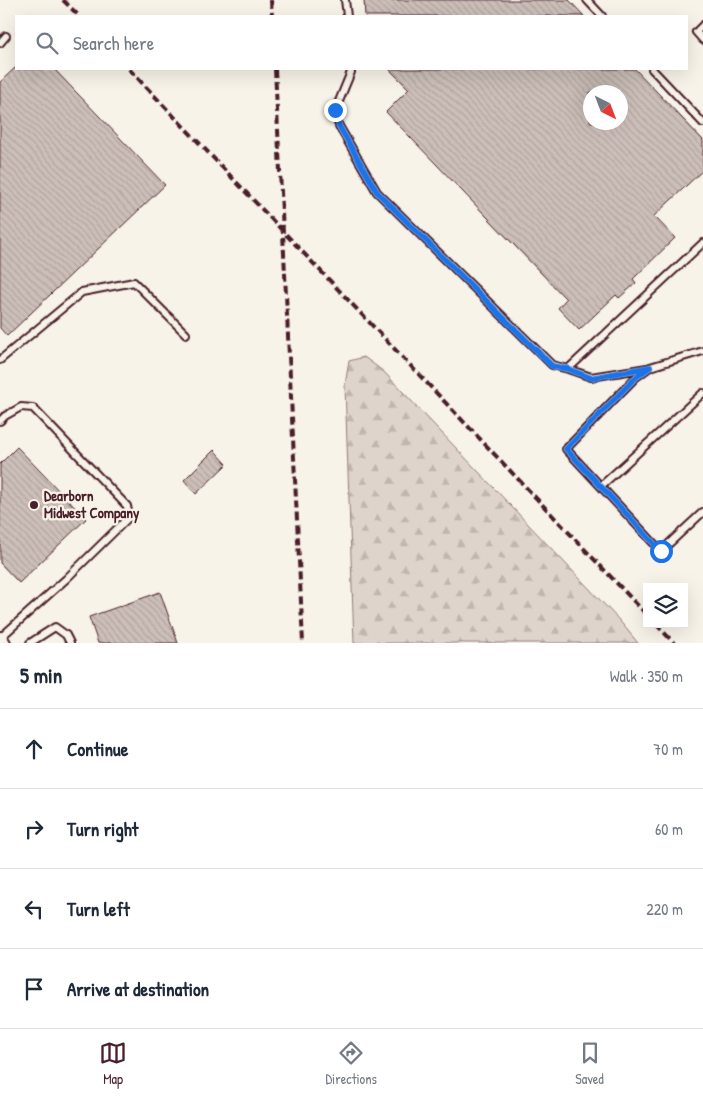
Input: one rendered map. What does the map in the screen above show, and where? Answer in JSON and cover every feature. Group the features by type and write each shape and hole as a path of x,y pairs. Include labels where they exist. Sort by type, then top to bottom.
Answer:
{"street":[{"path":"0,638 4,643"}],"lane":[{"path":"345,0 347,15"},
{"path":"587,0 601,15"},
{"path":"703,25 696,32 703,40"},
{"path":"0,43 6,36"},
{"path":"351,70 335,110 339,126 377,192 552,366 568,369 591,378 650,367 703,351"},
{"path":"653,70 703,123"},
{"path":"568,369 703,243"},
{"path":"0,360 82,292 134,282 186,334"},
{"path":"650,367 635,378 566,449 661,551 703,512"},
{"path":"601,486 703,392"},
{"path":"0,421 21,407 33,408 127,506 129,517 66,579 0,638"},
{"path":"30,643 56,627 66,635 70,643"}],"green space":[{"path":"364,357 384,372 619,620 638,643 354,643 345,385 349,361"}],"building":[{"path":"364,0 569,0 583,15 365,15"},
{"path":"15,68 15,70 55,70 165,185 7,336 0,328 0,82"},
{"path":"390,70 636,70 703,140 703,170 654,216 675,238 633,279 636,283 619,298 616,295 579,330 558,308 566,299 386,112 409,89"},
{"path":"17,447 86,519 19,583 0,563 0,464"},
{"path":"214,450 227,464 196,494 184,480"},
{"path":"160,592 178,643 98,643 89,617"}],"railway":[{"path":"63,0 78,15"},
{"path":"271,0 272,15"},
{"path":"130,70 643,611"},
{"path":"275,70 303,643"},
{"path":"660,628 674,643"}],"place":[{"name":"Dearborn Midwest Company","path":"34,505"}],"route":[{"path":"335,110 339,126 377,192 552,366 568,369 591,378 650,367 635,378 566,449 661,551"}]}
